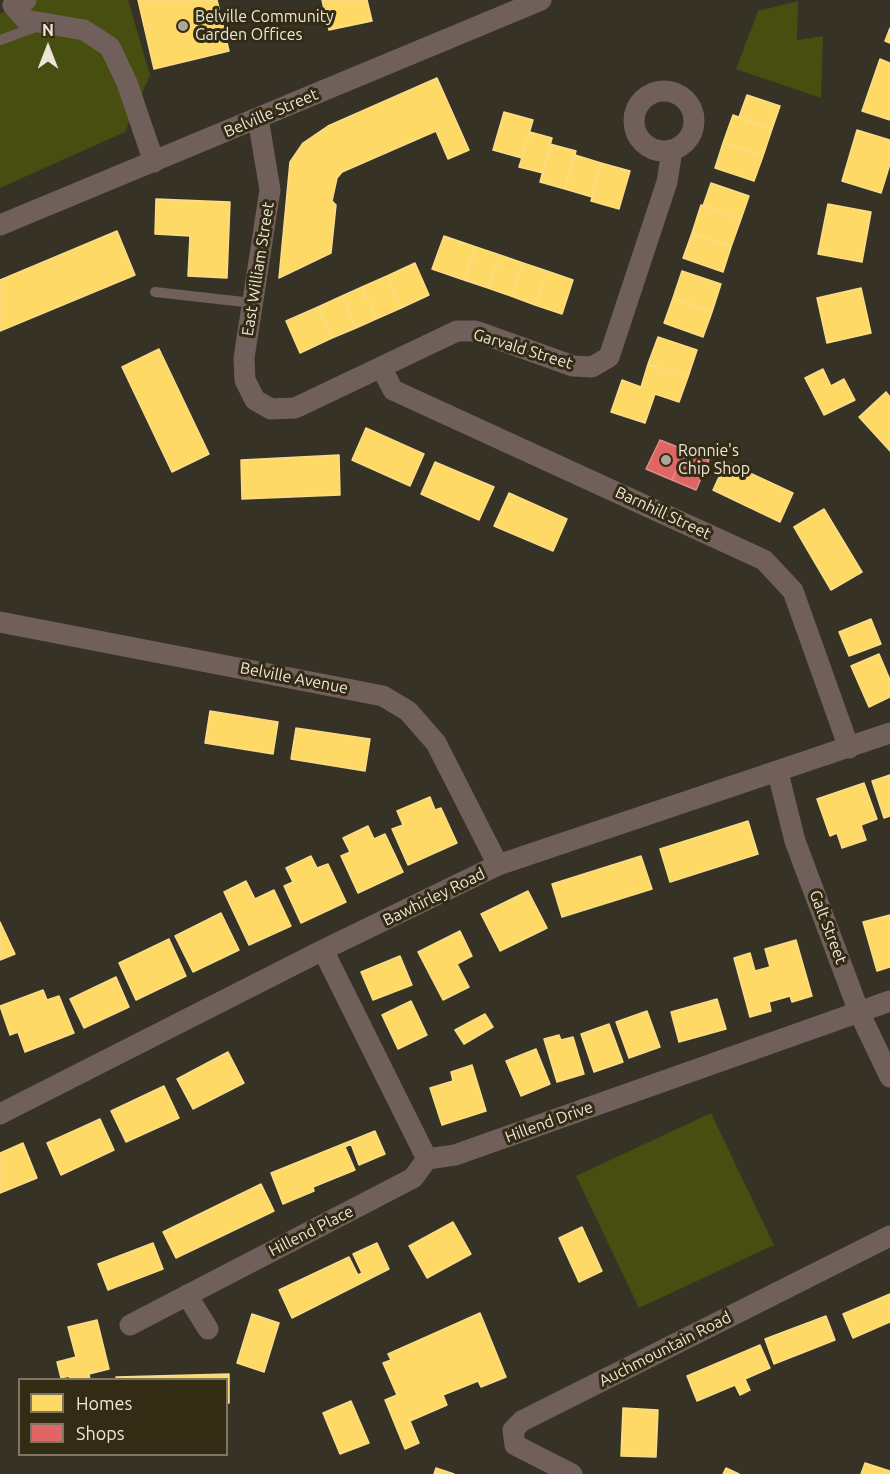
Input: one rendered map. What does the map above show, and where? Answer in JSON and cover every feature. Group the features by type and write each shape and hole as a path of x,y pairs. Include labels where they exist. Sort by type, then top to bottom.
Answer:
{"street":[{"path":"27,0 13,5 26,20 84,30 110,47 127,83 154,162"},
{"name":"Belville Street","path":"0,225 541,0"},
{"name":"East William Street","path":"258,118 270,190 244,358 244,380 255,400 271,409"},
{"name":"Garvald Street","path":"271,409 295,408 382,369 457,331 475,331 573,366 592,367 609,357 667,182 672,150"},
{"name":"Barnhill Street","path":"382,369 393,390 764,560 793,591 849,748"},
{"name":"Belville Avenue","path":"0,622 383,696 408,711 436,743 498,866"},
{"name":"Bawhirley Road","path":"1,1112 323,950 498,866 778,773 890,733"},
{"name":"Galt Street","path":"778,773 795,841 859,1012 890,1077"},
{"path":"323,950 427,1159"},
{"name":"Hillend Drive","path":"427,1159 455,1155 890,1001"},
{"name":"Hillend Place","path":"130,1325 413,1178 427,1159"},
{"name":"Auchmountain Road","path":"572,1474 515,1445 513,1430 522,1421 890,1236"},
{"path":"188,1295 208,1329"}],"lane":[{"path":"0,40 44,24"},
{"path":"155,292 253,303"}],"green space":[{"path":"25,0 128,0 150,75 125,132 0,188 0,14"},
{"path":"798,1 797,40 823,36 821,98 736,69 758,11"},
{"path":"711,1113 774,1245 639,1308 576,1176"}],"building: Homes":[{"name":"Belville Community Garden Offices","path":"138,0 217,0 229,51 154,69"},
{"path":"322,0 367,0 372,21 329,30"},
{"path":"890,28 890,43 885,41"},
{"path":"880,59 890,63 890,120 862,111"},
{"path":"437,78 469,150 448,159 436,131 342,172 337,178 332,201 336,205 331,253 279,278 290,162 303,143 328,126"},
{"path":"747,95 780,106 772,129 739,117"},
{"path":"504,112 533,120 522,158 493,150"},
{"path":"733,115 772,129 763,156 723,143"},
{"path":"857,130 890,140 890,164 881,193 842,181"},
{"path":"530,132 552,138 543,173 519,167"},
{"path":"723,143 763,156 754,181 715,168"},
{"path":"550,144 576,151 565,189 540,182"},
{"path":"575,155 601,163 592,197 565,189"},
{"path":"601,163 630,171 619,209 591,201"},
{"path":"711,183 749,196 741,219 703,206"},
{"path":"156,199 230,202 227,278 188,276 190,236 155,234"},
{"path":"828,204 871,212 862,262 818,254"},
{"path":"701,205 741,219 731,247 692,233"},
{"path":"117,231 135,275 0,331 0,280"},
{"path":"692,233 731,247 723,272 683,258"},
{"path":"444,236 476,247 464,280 432,269"},
{"path":"476,247 500,255 488,288 464,280"},
{"path":"500,255 523,263 511,296 488,288"},
{"path":"415,263 429,295 401,308 387,276"},
{"path":"523,263 547,271 535,305 511,296"},
{"path":"547,271 573,280 562,314 535,305"},
{"path":"682,271 721,284 712,312 673,298"},
{"path":"387,276 401,308 376,319 362,287"},
{"path":"362,287 376,319 356,328 342,296"},
{"path":"861,288 871,333 827,343 817,298"},
{"path":"342,296 356,328 332,338 318,307"},
{"path":"673,298 712,312 703,337 664,323"},
{"path":"318,307 332,338 300,353 286,321"},
{"path":"658,337 697,350 688,377 648,364"},
{"path":"159,349 209,454 172,472 122,367"},
{"path":"648,364 688,377 679,402 655,394 645,423 611,412 622,380 641,387"},
{"path":"823,369 831,386 844,379 855,400 824,415 805,378"},
{"path":"886,392 890,397 890,451 859,417"},
{"path":"366,428 424,454 410,486 352,460"},
{"path":"339,455 340,495 242,499 241,460"},
{"path":"435,462 494,487 479,520 421,494"},
{"path":"726,462 793,493 780,522 713,490"},
{"path":"509,493 567,519 553,551 494,526"},
{"path":"824,509 862,572 831,590 794,527"},
{"path":"871,619 881,644 849,656 839,632"},
{"path":"879,654 890,680 890,697 869,707 851,666"},
{"path":"210,711 278,722 273,754 205,743"},
{"path":"296,728 370,739 365,771 291,759"},
{"path":"890,775 890,816 884,818 872,781"},
{"path":"864,783 877,819 861,825 866,840 842,848 837,833 830,836 817,799"},
{"path":"430,797 435,810 441,808 457,843 408,865 392,829 403,825 397,811"},
{"path":"748,821 758,854 670,882 660,849"},
{"path":"368,826 374,839 385,834 403,872 358,893 341,856 350,852 343,838"},
{"path":"311,856 317,868 328,864 346,902 301,923 284,886 293,882 286,868"},
{"path":"641,856 652,889 562,917 552,884"},
{"path":"246,881 255,899 274,890 291,926 249,945 224,892"},
{"path":"528,891 547,928 500,951 481,914"},
{"path":"221,913 239,950 193,972 175,936"},
{"path":"890,915 890,967 877,971 863,922"},
{"path":"0,922 15,954 0,960"},
{"path":"460,931 472,956 457,964 469,987 443,1000 418,952"},
{"path":"169,939 186,976 136,1000 119,963"},
{"path":"796,940 812,996 792,1002 790,996 769,1002 771,1011 750,1017 734,958 750,953 755,971 770,967 765,949"},
{"path":"400,956 412,985 373,1000 361,972"},
{"path":"116,977 129,1007 84,1028 70,999"},
{"path":"43,990 47,1000 59,996 74,1033 25,1052 18,1032 10,1035 0,1006"},
{"path":"717,999 726,1029 679,1042 671,1012"},
{"path":"411,1001 427,1035 398,1049 382,1015"},
{"path":"647,1011 660,1047 629,1058 616,1022"},
{"path":"485,1014 493,1027 464,1044 455,1030"},
{"path":"609,1024 623,1062 594,1072 581,1034"},
{"path":"559,1035 561,1040 573,1037 584,1074 557,1082 544,1039"},
{"path":"536,1049 550,1084 521,1096 506,1061"},
{"path":"228,1052 244,1083 193,1109 177,1079"},
{"path":"472,1065 486,1111 442,1125 430,1088 453,1081 451,1072"},
{"path":"164,1086 179,1118 126,1142 111,1111"},
{"path":"100,1119 114,1150 61,1175 47,1143"},
{"path":"375,1131 385,1154 359,1165 351,1144 345,1147 355,1170 313,1187 314,1191 283,1204 271,1173"},
{"path":"23,1143 37,1178 0,1193 0,1153"},
{"path":"261,1184 274,1211 176,1258 163,1232"},
{"path":"453,1222 471,1254 427,1278 409,1246"},
{"path":"582,1227 602,1271 579,1282 559,1238"},
{"path":"153,1243 163,1269 108,1290 98,1264"},
{"path":"377,1243 389,1269 292,1318 279,1290 349,1257 358,1275 362,1273 353,1254"},
{"path":"890,1294 890,1322 853,1338 843,1314"},
{"path":"480,1313 506,1377 481,1387 478,1381 443,1395 447,1405 410,1421 419,1443 405,1449 385,1400 397,1395 383,1363 391,1360 388,1354"},
{"path":"252,1314 279,1323 264,1372 237,1363"},
{"path":"826,1316 835,1340 774,1364 765,1339"},
{"path":"97,1320 109,1369 89,1374 90,1378 70,1378 69,1376 61,1378 57,1362 76,1357 68,1327"},
{"path":"760,1345 770,1368 745,1379 750,1390 740,1395 735,1385 697,1401 687,1376"},
{"path":"229,1374 229,1403 228,1378 116,1377"},
{"path":"351,1401 369,1443 340,1454 323,1413"},
{"path":"623,1408 658,1410 656,1457 621,1456"},
{"path":"865,1463 890,1471 890,1474 861,1474"},
{"path":"436,1468 454,1474 434,1474"},
{"path":"726,1468 739,1474 723,1474"}],"building: Shops":[{"name":"Ronnie's Chip Shop","path":"660,440 685,450 672,480 646,469"},
{"path":"685,450 709,460 696,490 672,480"}],"place":[{"name":"Belville Community Garden Offices","path":"183,26"},
{"name":"Ronnie's Chip Shop","path":"666,460"}]}
